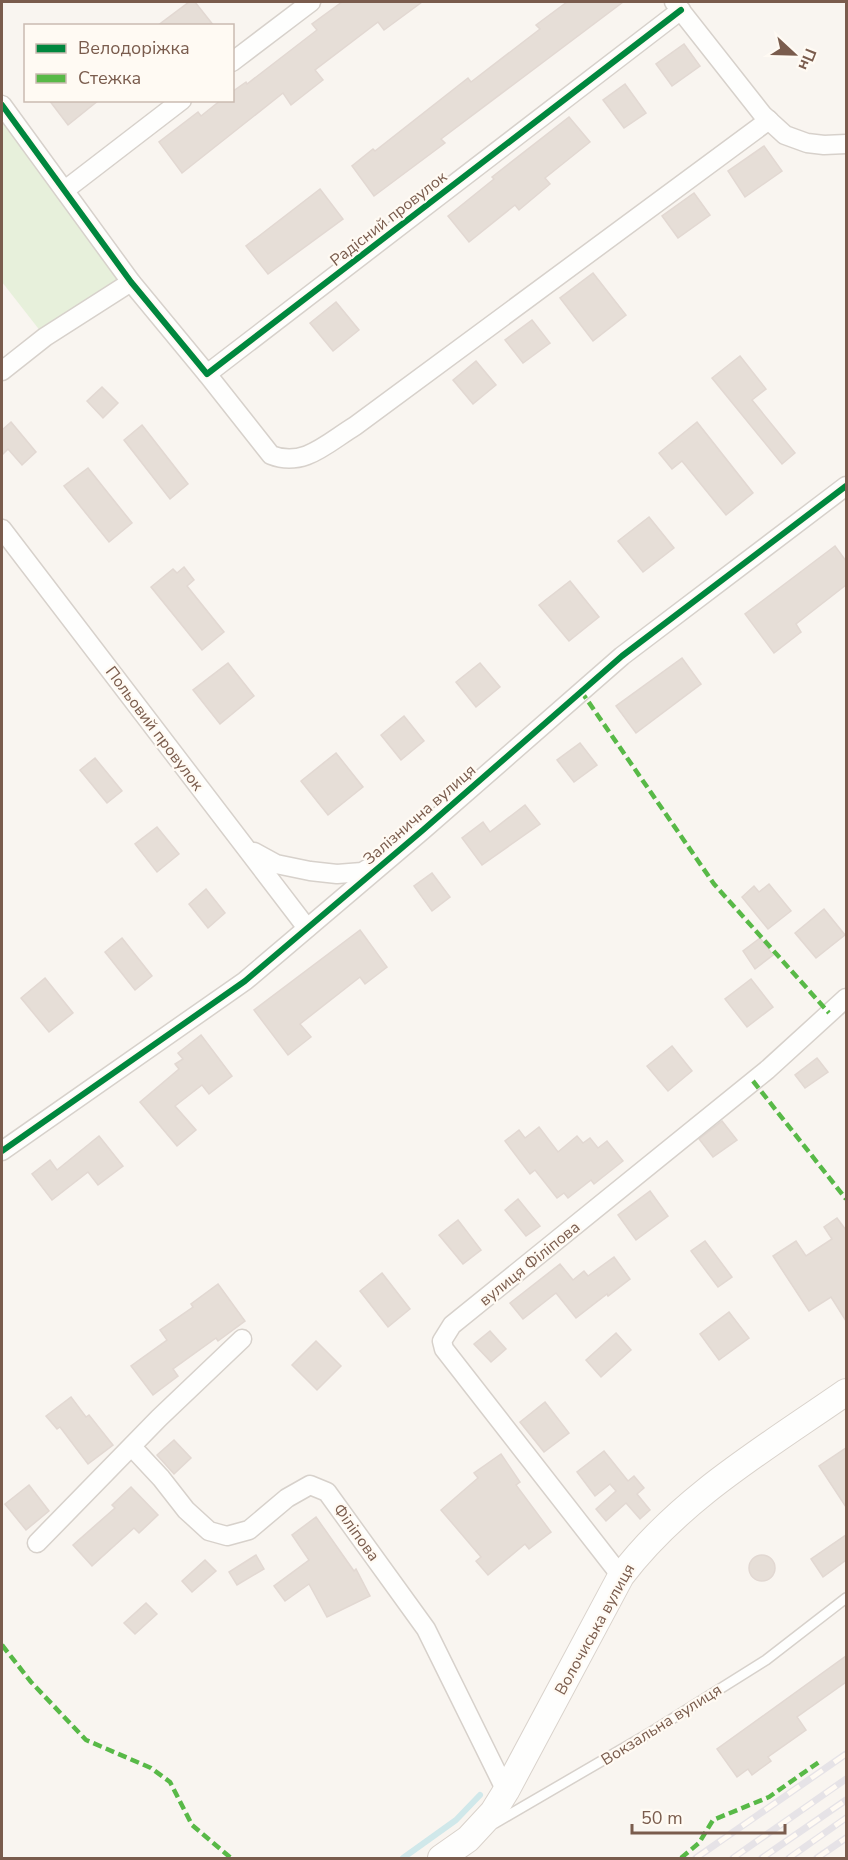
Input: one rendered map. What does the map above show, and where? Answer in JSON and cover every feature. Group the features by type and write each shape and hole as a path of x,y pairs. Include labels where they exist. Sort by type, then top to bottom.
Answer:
{"main road":[{"name":"Волочиська вулиця","path":"441,1858 468,1839 493,1812 621,1576 641,1549 677,1514 716,1484 846,1392"}],"street":[{"path":"234,60 311,2"},
{"path":"677,6 769,120 785,135 807,143 846,144"},
{"name":"Радісний провулок","path":"207,374 677,6"},
{"path":"65,190 179,102"},
{"path":"2,105 131,282 270,455 283,460 303,458 355,426 769,120"},
{"path":"2,371 45,337 131,282"},
{"name":"Залізнична вулиця","path":"2,1151 245,981 621,656 846,486"},
{"name":"Польовий провулок","path":"2,529 308,928"},
{"path":"247,849 276,864 337,874 362,872 391,857"},
{"name":"вулиця Філіпова","path":"621,1576 444,1349 442,1341 452,1325 767,1070 846,998"},
{"path":"37,1543 159,1418 242,1339"},
{"name":"Філіпова","path":"132,1448 209,1531 227,1536 249,1530 287,1498 310,1485 327,1492 426,1629 506,1791"}],"lane":[{"name":"Вокзальна вулиця","path":"468,1839 648,1734 766,1660 846,1598"}],"green space":[{"path":"2,105 131,282 45,337 2,282"}],"building":[{"path":"189,2 195,2 212,24 160,24"},
{"path":"342,2 422,2 384,30 378,22 315,70 323,80 291,105 283,93 182,173 159,142 198,112 201,116 218,102 234,102 234,91 246,82 247,84 317,30 312,24"},
{"path":"567,2 623,2 441,139 445,143 374,196 352,166 373,149 375,151 468,78 471,82 540,29 536,25"},
{"path":"684,44 700,66 672,86 656,64"},
{"path":"625,84 646,113 624,128 603,100"},
{"path":"51,102 97,102 68,125"},
{"path":"569,117 590,142 545,178 550,184 519,210 515,205 469,242 448,216 494,179 492,177"},
{"path":"764,146 782,171 745,197 728,171"},
{"path":"320,189 343,219 268,274 246,246"},
{"path":"694,193 710,215 678,238 662,216"},
{"path":"593,273 626,315 593,341 560,298"},
{"path":"336,302 359,330 333,351 310,323"},
{"path":"532,320 550,343 523,363 505,340"},
{"path":"740,356 766,389 752,400 795,453 782,464 712,378"},
{"path":"476,361 496,385 473,404 453,380"},
{"path":"102,387 118,403 103,418 87,401"},
{"path":"11,422 36,452 22,465 8,449 2,455 2,430"},
{"path":"697,422 753,493 726,515 682,461 672,469 659,453"},
{"path":"142,425 188,484 170,499 124,440"},
{"path":"88,468 132,523 109,542 64,486"},
{"path":"649,517 674,548 643,572 618,541"},
{"path":"835,546 846,561 846,585 796,624 801,632 774,653 745,614"},
{"path":"184,567 194,580 187,586 224,632 202,650 151,587 173,569 177,573"},
{"path":"570,581 599,617 569,641 539,605"},
{"path":"682,658 701,684 636,733 616,706"},
{"path":"228,663 254,696 220,724 193,690"},
{"path":"480,663 500,687 476,707 456,682"},
{"path":"404,716 424,741 401,760 381,735"},
{"path":"580,743 597,765 574,782 557,760"},
{"path":"336,753 363,787 328,815 301,781"},
{"path":"95,758 122,791 107,803 80,770"},
{"path":"525,805 540,824 482,865 462,838 483,822 490,832"},
{"path":"157,827 179,854 157,872 135,844"},
{"path":"432,873 450,897 432,911 414,886"},
{"path":"769,884 791,911 768,929 742,897 754,886 759,892"},
{"path":"206,889 225,913 208,928 189,904"},
{"path":"824,909 845,935 816,958 795,933"},
{"path":"360,930 387,967 365,984 360,977 300,1024 311,1037 288,1055 254,1010"},
{"path":"122,938 152,976 135,990 105,952"},
{"path":"760,938 773,955 755,969 743,951"},
{"path":"45,978 73,1013 49,1032 21,998"},
{"path":"751,979 773,1007 747,1027 725,999"},
{"path":"201,1035 232,1076 209,1094 202,1085 175,1106 196,1130 177,1146 140,1102 179,1069 175,1064 183,1059 178,1053"},
{"path":"672,1046 692,1071 668,1091 647,1066"},
{"path":"817,1058 828,1072 805,1088 795,1075"},
{"path":"722,1121 737,1140 713,1157 699,1139"},
{"path":"539,1127 558,1152 577,1136 583,1143 590,1138 598,1148 607,1141 623,1161 594,1184 591,1180 568,1198 564,1193 557,1198 535,1170 530,1174 505,1141 519,1130 525,1138"},
{"path":"99,1136 123,1166 98,1185 88,1172 52,1200 32,1174 50,1160 57,1170"},
{"path":"650,1191 668,1216 636,1240 618,1215"},
{"path":"518,1199 540,1226 526,1236 505,1210"},
{"path":"837,1218 846,1230 846,1321 831,1297 809,1311 773,1256 796,1241 806,1256 832,1239 824,1227"},
{"path":"458,1220 481,1250 463,1264 439,1235"},
{"path":"705,1241 732,1277 718,1287 691,1251"},
{"path":"614,1257 630,1279 576,1318 556,1293 523,1319 510,1303 560,1264 573,1280 584,1271 588,1276"},
{"path":"382,1273 410,1309 388,1327 360,1291"},
{"path":"218,1284 245,1321 218,1341 216,1338 173,1369 178,1376 153,1395 131,1366 167,1340 160,1330 193,1307 191,1304"},
{"path":"729,1312 749,1338 719,1360 700,1334"},
{"path":"490,1331 506,1349 491,1362 474,1344"},
{"path":"616,1333 631,1350 601,1377 586,1360"},
{"path":"316,1341 341,1366 317,1390 292,1365"},
{"path":"71,1397 86,1417 89,1415 113,1445 88,1464 60,1427 57,1429 46,1416"},
{"path":"545,1402 569,1433 544,1452 520,1422"},
{"path":"174,1440 191,1458 174,1474 157,1455"},
{"path":"846,1448 846,1507 819,1466"},
{"path":"604,1451 628,1481 634,1476 644,1488 637,1494 650,1510 640,1519 626,1503 606,1521 596,1509 616,1491 610,1484 595,1496 577,1472"},
{"path":"501,1454 520,1482 516,1485 551,1532 529,1549 525,1544 488,1575 476,1561 481,1557 441,1510 478,1478 474,1473"},
{"path":"29,1485 49,1511 26,1530 5,1504"},
{"path":"131,1487 158,1515 139,1533 134,1528 92,1566 73,1545 115,1508 112,1505"},
{"path":"316,1517 354,1571 356,1569 370,1596 327,1617 309,1584 285,1601 274,1586 309,1560 292,1535"},
{"path":"846,1535 846,1560 823,1577 811,1559"},
{"path":"256,1555 264,1569 237,1585 229,1572"},
{"path":"762,1555 771,1559 775,1568 771,1577 762,1581 753,1577 749,1568 753,1559"},
{"path":"205,1560 216,1571 192,1592 182,1581"},
{"path":"146,1603 157,1614 135,1634 124,1623"},
{"path":"846,1656 846,1682 797,1717 806,1730 768,1757 771,1761 752,1775 748,1769 737,1777 717,1749"}],"waterway":[{"path":"403,1858 456,1820 480,1795"}],"railway":[{"path":"696,1858 846,1754"},
{"path":"733,1858 846,1779"},
{"path":"762,1858 846,1800"},
{"path":"789,1858 846,1818"},
{"path":"817,1858 846,1838"}],"marked path":[{"path":"581,691 714,884 829,1013"},
{"path":"753,1081 846,1199"},
{"path":"2,1645 31,1682 86,1740 151,1768 170,1782 192,1825 231,1858"},
{"path":"681,1858 699,1843 713,1820 769,1797 819,1762"}],"cycle path":[{"path":"2,105 131,282 207,374 681,10"},
{"path":"2,1151 245,981 423,830 622,656 846,486"}]}
